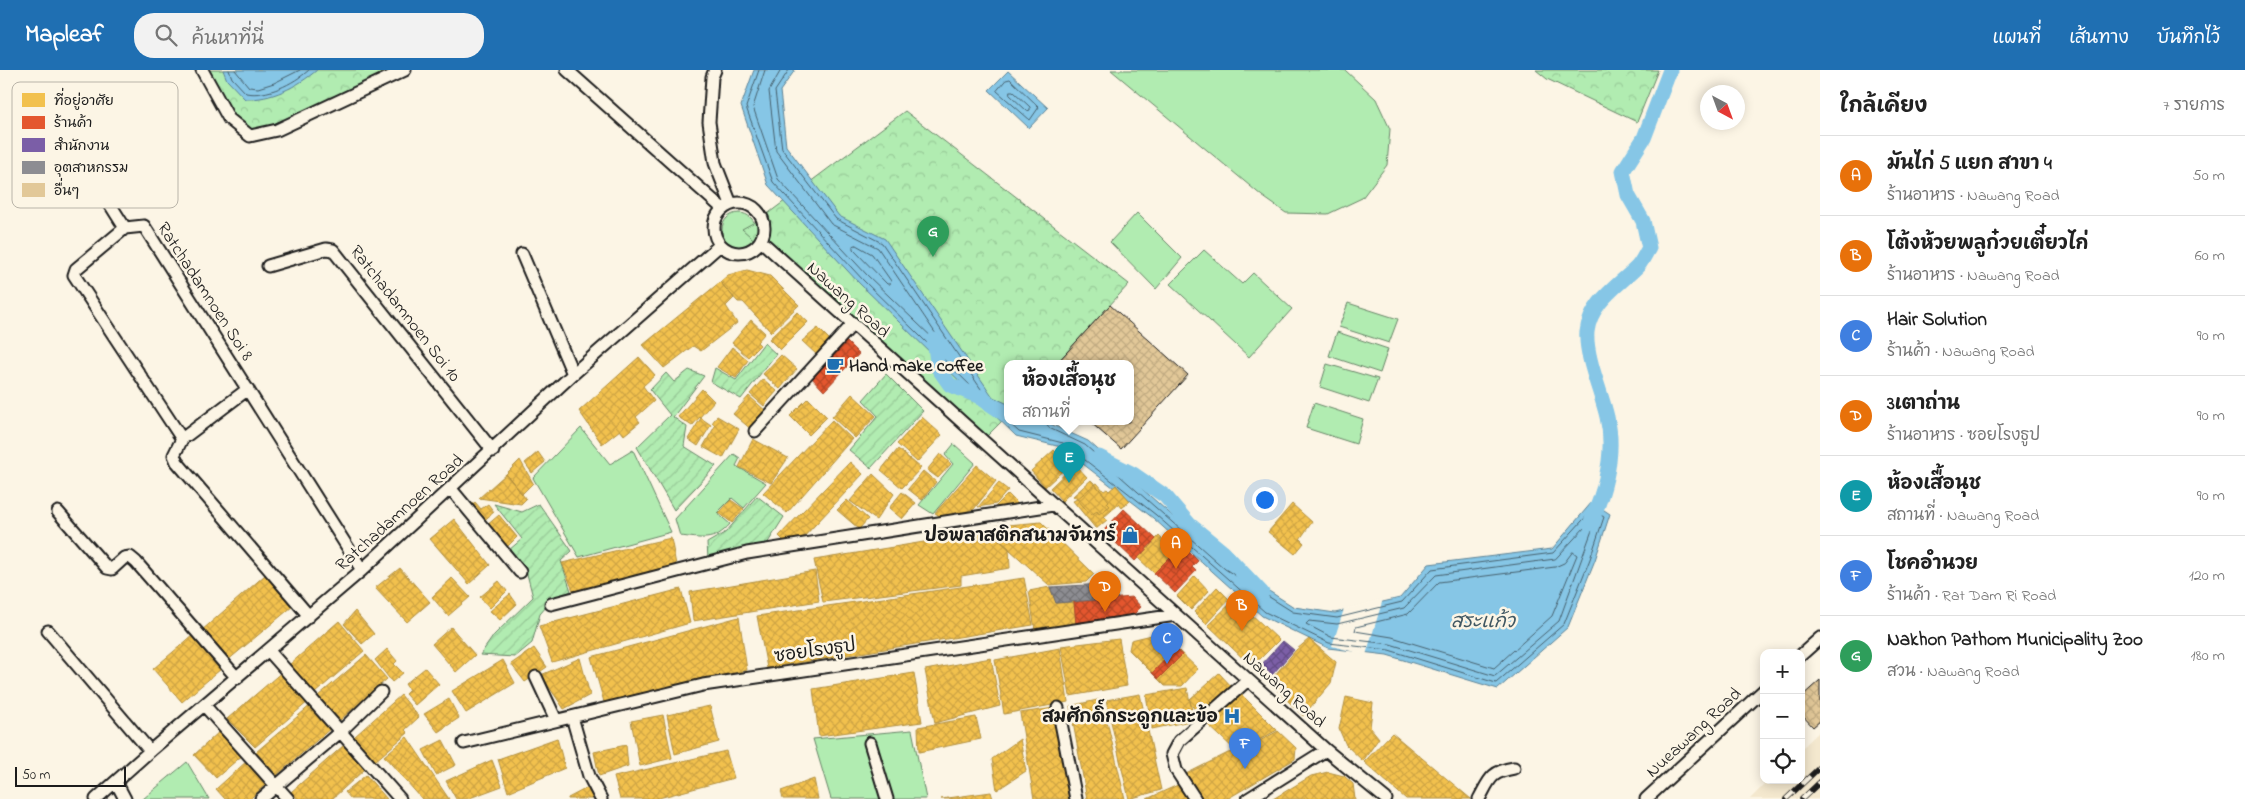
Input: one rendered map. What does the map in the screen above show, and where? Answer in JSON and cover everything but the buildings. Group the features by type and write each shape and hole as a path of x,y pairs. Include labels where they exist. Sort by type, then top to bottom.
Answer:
{"street":[{"path":"202,70 229,119 250,136 277,130 405,70"},
{"path":"567,70 727,206"},
{"path":"715,70 712,77 709,122 716,163 727,206"},
{"path":"748,204 760,214 764,228 761,241 756,248 741,254 733,254 720,245 713,231 717,215 727,206 748,204"},
{"path":"112,208 125,228 76,269 74,274 182,440 174,452 177,462 308,616"},
{"name":"Ratchadamnoen Soi 8","path":"125,228 144,226 362,570"},
{"name":"Nawang Road","path":"761,241 852,325 1326,750 1386,799"},
{"name":"Ratchadamnoen Road","path":"96,799 150,750 269,651 362,570 573,374 720,245"},
{"name":"Ratchadamnoen Soi 10","path":"268,266 326,249 333,250 492,451"},
{"path":"522,254 573,374"},
{"path":"755,430 852,325"},
{"name":"Ratchadamnoen Soi 8","path":"182,440 248,388"},
{"path":"451,489 520,572"},
{"path":"551,604 747,553 1053,505"},
{"path":"58,512 107,568 112,569 124,558 130,557 136,562 237,678"},
{"name":"ซอยโรงธูป","path":"464,743 703,685 1176,615"},
{"path":"48,631 150,750"},
{"path":"1805,652 1820,638"},
{"path":"269,651 400,799"},
{"path":"536,677 556,720"},
{"path":"1195,799 1176,770 1172,754 1180,741 1248,680"},
{"path":"261,799 340,732 381,692"},
{"name":"Nueawang Road","path":"1646,799 1760,694"},
{"path":"204,704 288,799"},
{"path":"1058,708 1076,799"},
{"path":"572,716 589,776 601,799"},
{"path":"870,743 887,799"},
{"path":"1248,799 1326,750"},
{"path":"1480,799 1485,786 1495,773 1514,768"},
{"path":"116,782 125,799"}],"shaded area":[{"path":"1820,731 1820,799 1750,799 1765,784 1805,784 1805,745"}],"green space":[{"path":"204,70 389,70 316,111 273,128 255,131 242,128 238,124"},
{"path":"1111,70 1345,70 1376,99 1390,129 1387,165 1362,198 1328,214 1286,213 1262,196"},
{"path":"1536,70 1658,70 1637,122 1547,79"},
{"path":"905,111 1129,284 1060,360 1004,360 1004,419 982,441 742,229 762,218"},
{"path":"739,213 746,214 751,218 755,223 755,237 751,242 746,246 739,247 732,246 727,242 723,237 722,230 723,223 727,218 732,214"},
{"path":"1137,213 1182,258 1156,289 1110,242"},
{"path":"1204,250 1242,284 1253,273 1292,309 1249,357 1170,284"},
{"path":"1348,303 1398,319 1389,343 1339,327"},
{"path":"1337,332 1388,349 1380,373 1329,356"},
{"path":"764,343 776,354 741,399 711,382 715,368 736,380"},
{"path":"1327,364 1378,379 1369,403 1320,387"},
{"path":"689,370 704,376 673,417 687,427 684,446 716,466 674,510 637,447 670,415 650,390 666,373 674,382"},
{"path":"886,374 923,411 871,468 849,450 878,416 863,400"},
{"path":"1314,403 1363,419 1356,444 1306,428"},
{"path":"581,428 610,464 633,450 671,532 579,557 533,478"},
{"path":"954,444 975,463 933,514 919,505 953,464 945,455"},
{"path":"734,454 740,458 736,466 766,483 744,508 732,498 717,513 730,524 718,534 707,538 680,536 675,519"},
{"path":"757,496 784,517 767,544 708,558 707,543 726,532"},
{"path":"494,504 522,512 539,504 572,551 561,561 571,591 553,599 540,614 532,643 515,657 480,655 494,635 533,597 527,574 509,550 522,539"},
{"path":"912,730 926,799 831,799 813,739"},
{"path":"187,762 209,799 143,799"}],"water":[{"path":"223,70 317,70 301,82 274,95 245,99 227,80"},
{"name":"สระแก้ว","path":"754,70 795,70 780,91 786,146 839,216 885,239 993,397 1004,402 1004,424 859,283 768,185 741,106"},
{"path":"1008,71 1048,108 1029,128 989,90"},
{"name":"สระแก้ว","path":"1005,425 1053,425 1088,441 1228,565 1294,607 1335,613 1400,598 1429,564 1552,549 1592,502 1610,514 1595,560 1568,627 1498,689 1387,655 1328,648 1262,616 1153,518 1061,447 1016,436"}],"pier":[{"path":"1383,599 1366,655 1332,646 1344,609"}],"waterway":[{"path":"1590,524 1608,472 1610,445 1607,417 1594,375 1587,342 1587,332 1593,312 1606,296 1637,267 1649,248 1643,221 1628,195 1623,171 1644,138 1670,70"},
{"path":"934,340 938,368 950,385 978,396 1004,413"},
{"path":"1099,457 1133,474 1165,496 1189,524 1223,552 1262,593"}],"railway":[{"path":"1786,799 1820,767"},
{"path":"1802,799 1820,782"}],"place":[{"name":"Nakhon Pathom Municipality Zoo","path":"933,257"},
{"name":"Hand make coffee","path":"835,365"},
{"name":"ห้องเสื้อนุช","path":"1069,483"},
{"name":"ปอพลาสติกสนามจันทร์","path":"1130,535"},
{"name":"มันไก่ 5 แยก สาขา 4","path":"1176,569"},
{"name":"3เตาถ่าน","path":"1105,612"},
{"name":"โต้งห้วยพลูก๋วยเตี๋ยวไก่","path":"1242,631"},
{"name":"Hair Solution","path":"1167,664"},
{"name":"สมศักดิ์กระดูกและข้อ","path":"1232,716"},
{"name":"โชคอำนวย","path":"1245,769"}]}
